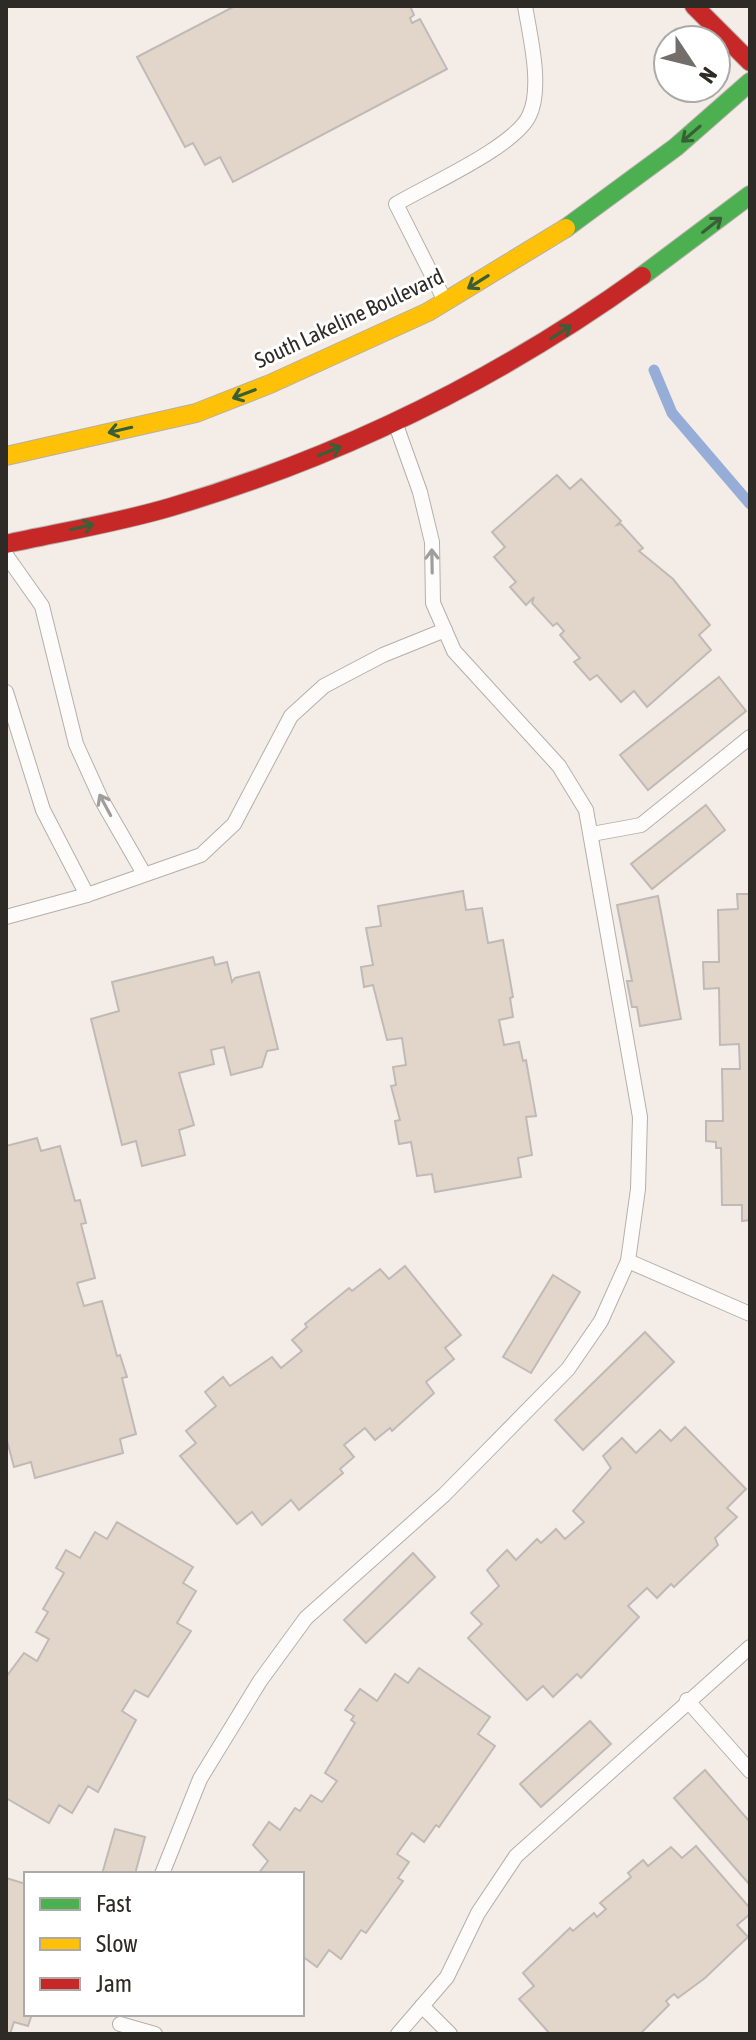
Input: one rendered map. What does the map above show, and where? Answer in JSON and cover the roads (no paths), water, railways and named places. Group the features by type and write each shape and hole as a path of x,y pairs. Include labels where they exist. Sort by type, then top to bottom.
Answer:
{"main road":[{"path":"694,6 750,62"},
{"name":"South Lakeline Boulevard","path":"6,456 196,413 270,384 445,302 569,226 676,147 750,82"},
{"path":"6,544 171,507 281,471 395,425 551,339 643,278 750,195"}],"lane":[{"path":"445,302 396,204 512,139 530,115 535,71 525,6"},
{"path":"163,1872 200,1779 260,1681 306,1618 444,1495 568,1369 601,1321 628,1261 638,1189 640,1117 586,810 559,766 463,662 445,630 433,603 432,542 420,492 395,425"},
{"path":"6,555 42,606 76,744 101,799 143,872"},
{"path":"6,917 87,895 143,872 201,855 234,824 291,716 324,686 383,655 445,630"},
{"path":"6,692 43,810 87,895"},
{"path":"592,834 641,825 750,737"},
{"path":"628,1261 750,1314"},
{"path":"398,2034 447,1977 478,1913 516,1856 687,1700 750,1647"},
{"path":"687,1700 750,1771"},
{"path":"422,2006 450,2034"},
{"path":"120,2024 155,2034"}],"waterway":[{"path":"654,370 672,413 750,504"}]}
